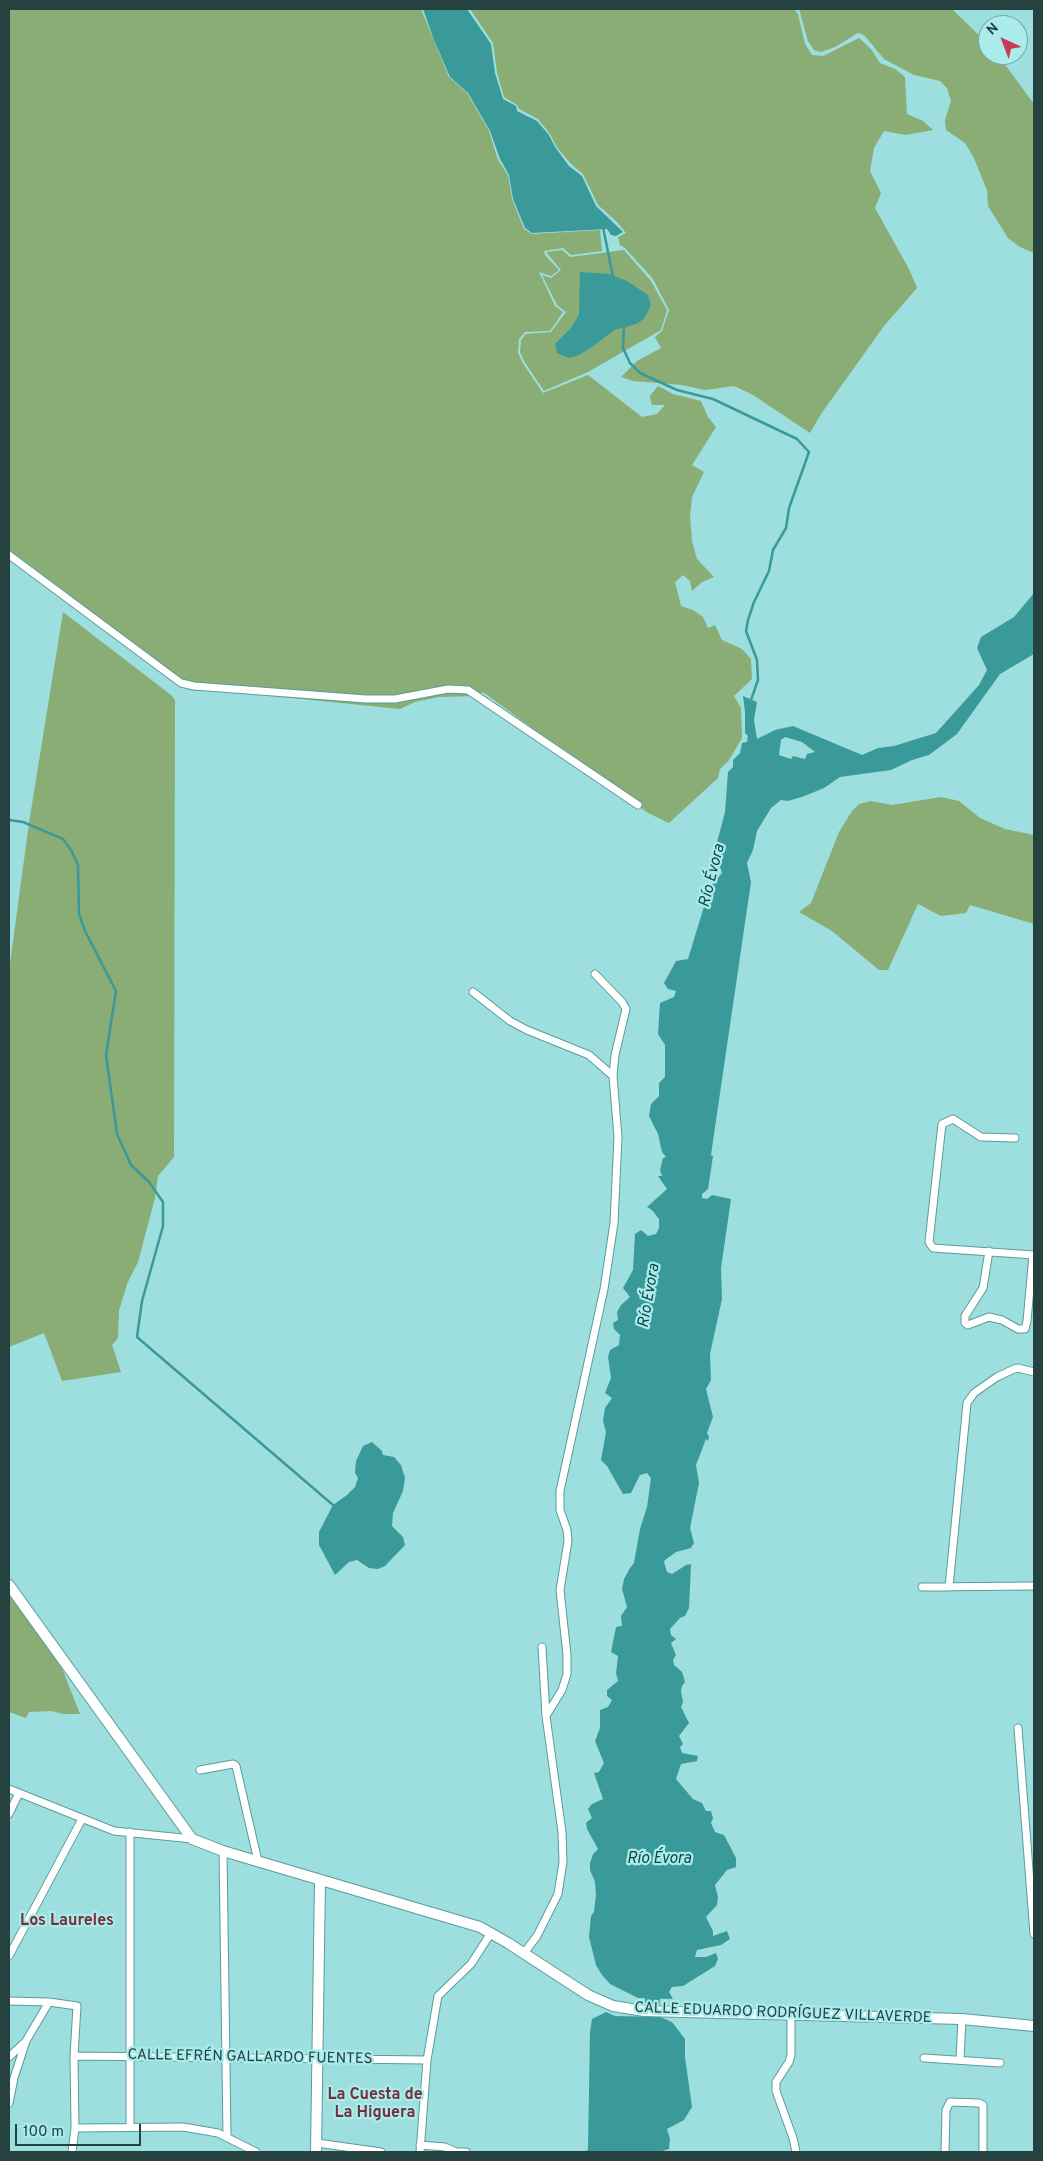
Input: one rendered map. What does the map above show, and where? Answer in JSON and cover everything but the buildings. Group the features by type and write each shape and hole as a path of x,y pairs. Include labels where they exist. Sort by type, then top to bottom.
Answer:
{"street":[{"path":"9,555 181,683 194,686 395,699 448,689 468,690 638,805"},
{"path":"546,1716 562,1690 567,1674 568,1655 560,1590 568,1541 567,1530 560,1510 560,1491 604,1289 614,1223 618,1138 613,1076 615,1055 626,1009 622,1002 595,974"},
{"path":"473,992 510,1021 527,1030 589,1055 613,1076"},
{"path":"989,1251 982,1288 967,1311 966,1324 971,1325 989,1317 1002,1320 1018,1330 1025,1329 1034,1255 989,1251 933,1248 929,1242 942,1124 953,1119 981,1137 1015,1138"},
{"path":"950,1587 967,1403 974,1393 1014,1369 1018,1368 1034,1372"},
{"path":"9,1585 192,1839"},
{"path":"922,1587 1034,1586"},
{"path":"524,1953 537,1936 550,1911 558,1894 562,1876 562,1832 546,1716 542,1647"},
{"path":"1018,1728 1034,1934"},
{"path":"200,1770 233,1764 236,1766 258,1861"},
{"path":"9,1789 114,1831 192,1839"},
{"path":"9,1814 19,1793"},
{"path":"9,1956 82,1819"},
{"path":"130,1832 130,2127"},
{"name":"CALLE EDUARDO RODRÍGUEZ VILLAVERDE","path":"192,1839 223,1851 466,1922 492,1933 588,1995 613,2006 630,2010 962,2018 1034,2026"},
{"path":"223,1851 227,2137"},
{"path":"320,1880 316,2148 381,2152"},
{"path":"466,2152 456,2152 443,2146 420,2149 427,2060 438,1996 471,1964 492,1933"},
{"path":"9,2001 76,2005 74,2056 75,2128 72,2152"},
{"path":"9,2103 14,2078 26,2041 49,2002"},
{"path":"791,2013 791,2055 789,2062 776,2082 776,2091 793,2138 796,2152"},
{"path":"960,2060 962,2018"},
{"path":"9,2057 26,2041"},
{"name":"CALLE EFRÉN GALLARDO FUENTES","path":"74,2056 427,2060"},
{"path":"924,2058 1000,2063"},
{"path":"945,2152 946,2110 950,2102 979,2103 983,2106 983,2152"},
{"path":"75,2128 183,2127 210,2131 227,2137 256,2152"}],"green space":[{"path":"9,9 421,9 449,77 467,93 489,131 498,160 508,175 512,199 524,229 532,234 600,230 602,251 571,255 563,248 544,251 545,255 559,270 551,276 539,272 555,306 563,312 550,331 525,332 519,339 518,352 522,362 543,393 588,375 642,417 657,414 665,405 652,405 650,396 658,386 673,394 701,401 708,417 716,427 692,465 704,472 692,497 690,516 692,541 697,559 714,577 702,582 692,591 690,581 683,575 675,582 681,606 693,610 703,617 708,628 715,625 722,640 742,649 751,659 752,679 734,696 741,708 742,738 729,760 720,769 718,778 669,823 648,813 483,692 476,696 439,697 415,702 400,709 194,688 180,681 9,552"},
{"path":"470,9 794,9 798,14 805,44 812,55 823,56 859,38 871,49 880,63 895,69 905,77 907,114 923,121 933,130 906,135 884,131 874,148 870,171 881,193 875,208 909,269 917,288 884,326 821,414 810,433 753,395 734,386 705,390 682,385 633,381 621,377 637,361 661,348 655,337 662,331 669,310 653,279 620,245 618,237 626,233 598,205 583,174 571,164 556,146 550,134 538,119 519,109 517,105 504,97 497,73 493,43"},
{"path":"799,9 952,9 978,34 978,65 1005,65 1034,104 1034,253 1020,247 1008,238 988,206 987,190 973,156 965,143 946,130 945,120 951,101 947,88 940,81 914,75 884,59 864,35 858,33 835,47 821,52 814,50 808,41"},
{"path":"562,250 570,257 624,250 651,281 667,310 661,330 588,372 544,391 524,361 520,352 521,340 526,334 551,332 566,312 557,305 542,275 551,278 561,270 546,252"},
{"path":"63,612 175,700 174,1157 158,1176 155,1198 138,1262 127,1284 119,1311 118,1338 112,1345 121,1372 62,1381 44,1333 9,1347 9,971 29,823"},
{"path":"941,797 959,801 980,818 1005,829 1034,835 1034,924 970,905 966,913 941,916 918,904 888,970 879,970 832,931 799,912 811,903 839,832 852,811 859,804 871,801 892,805"},
{"path":"9,1592 61,1666 80,1714 64,1714 51,1711 29,1712 26,1718 9,1712"}],"water":[{"path":"423,9 467,9 491,44 495,73 503,99 516,106 517,111 537,121 549,135 569,166 582,176 596,206 623,232 616,236 611,235 607,229 532,233 525,228 513,199 509,175 500,159 490,131 468,93 450,77"},
{"path":"580,272 609,274 627,281 648,295 651,305 644,319 636,324 614,330 579,355 569,358 557,353 555,344 572,327 579,314"},
{"name":"Río Évora","path":"1034,593 1034,654 1000,674 957,734 929,755 912,760 891,770 840,777 824,788 802,797 788,801 781,800 771,808 757,831 753,850 747,863 751,882 711,1155 713,1156 708,1189 702,1194 702,1198 707,1199 712,1195 731,1199 721,1268 722,1299 710,1354 711,1380 706,1389 713,1417 707,1433 708,1441 706,1439 696,1465 699,1483 690,1528 694,1543 691,1548 676,1552 664,1562 667,1572 672,1574 691,1564 689,1608 685,1616 680,1618 670,1629 671,1635 676,1639 671,1643 676,1655 673,1660 674,1665 682,1672 685,1682 681,1691 683,1702 681,1707 689,1723 679,1736 683,1744 680,1747 682,1753 698,1756 697,1761 681,1764 676,1779 693,1799 702,1803 706,1811 711,1811 713,1818 711,1823 715,1832 724,1835 736,1858 736,1867 727,1870 715,1885 718,1897 717,1905 706,1917 713,1931 713,1936 727,1931 730,1939 721,1945 697,1950 695,1957 706,1957 716,1953 718,1959 715,1966 683,1986 672,1987 669,1992 673,1999 638,1998 610,1984 596,1965 589,1937 596,1895 590,1863 593,1854 598,1849 587,1829 586,1823 592,1818 588,1809 592,1804 603,1799 594,1773 599,1772 604,1763 595,1741 600,1728 600,1710 608,1707 612,1700 607,1696 607,1690 618,1681 616,1673 618,1656 611,1652 616,1627 622,1626 621,1616 627,1607 622,1589 624,1579 634,1563 640,1529 647,1507 651,1478 647,1473 640,1475 631,1493 623,1494 607,1466 601,1460 606,1432 603,1421 605,1408 612,1398 605,1393 611,1378 608,1357 610,1350 619,1345 620,1335 614,1329 613,1323 618,1320 617,1312 621,1305 630,1297 623,1288 633,1270 635,1234 641,1230 648,1236 656,1234 659,1228 659,1219 647,1207 667,1189 658,1176 662,1176 660,1170 663,1158 666,1157 662,1152 658,1134 649,1116 651,1104 659,1096 659,1083 665,1077 665,1045 658,1034 660,1003 674,997 676,991 668,989 664,983 676,961 688,959 710,887 722,873 715,850 725,812 728,772 733,767 733,760 740,753 742,743 747,742 748,736 745,733 743,696 757,702 754,720 757,739 775,730 793,726 862,755 878,748 894,746 936,733 979,685 987,670 977,648 981,637 1014,617","holes":["785,737 802,742 815,752 807,754 805,759 793,756 791,759 779,755 781,740"]},
{"path":"372,1442 382,1451 383,1455 394,1457 401,1465 405,1478 403,1491 393,1513 392,1526 403,1537 405,1545 385,1566 378,1569 369,1568 357,1560 349,1562 335,1575 319,1545 319,1532 333,1505 355,1487 358,1478 355,1473 356,1461 363,1446"},
{"path":"606,2012 615,2016 660,2017 672,2022 685,2039 685,2057 692,2107 684,2120 667,2129 670,2139 669,2149 659,2152 586,2152 588,2149 590,2032 592,2019"}],"waterway":[{"path":"603,227 613,277"},
{"path":"624,324 623,348 630,363 640,373 677,390 713,399 797,439 809,452 789,508 786,528 773,550 769,571 754,602 748,620 746,631 757,660 758,680 751,700"},
{"path":"9,820 23,822 63,839 71,850 78,865 79,914 85,931 116,991 106,1055 117,1134 131,1165 149,1182 163,1202 163,1226 142,1301 137,1337 333,1505"},
{"name":"Río Évora","path":"649,2027 655,1980"}],"district":[{"name":"Los Laureles","path":"67,1922"},
{"name":"La Cuesta de La Higuera","path":"375,2105"}]}
